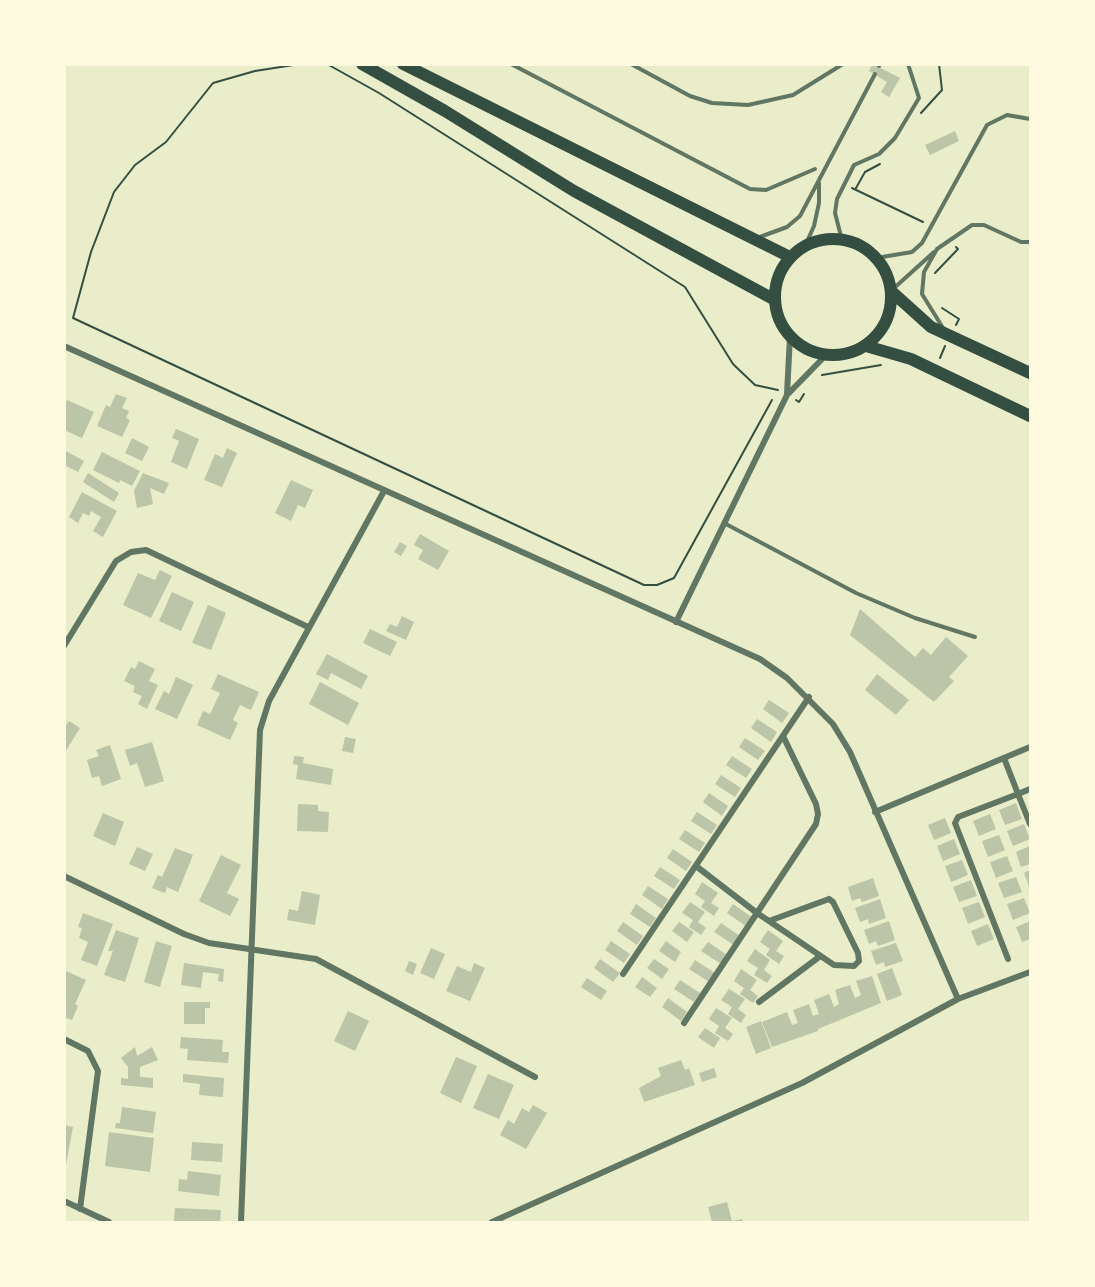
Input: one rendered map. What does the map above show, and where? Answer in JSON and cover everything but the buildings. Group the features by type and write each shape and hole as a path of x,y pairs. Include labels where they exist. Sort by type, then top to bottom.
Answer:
{"main road":[{"path":"362,64 445,111 574,190 775,300"},
{"path":"403,64 790,257"},
{"path":"842,240 859,245 876,258 888,277 891,305 885,324 866,346 847,354 826,355 806,349 787,332 775,300 779,275 790,257 805,246 817,241 842,240"},
{"path":"891,291 931,327 1030,373"},
{"path":"866,346 934,369 1030,416"}],"street":[{"path":"787,332 787,395"},
{"path":"66,348 760,659 809,697 833,724 850,752 958,999"},
{"path":"675,622 787,395 826,355"},
{"path":"241,1222 260,730 269,701 384,491"},
{"path":"64,646 116,561 130,552 146,550 308,627"},
{"path":"623,974 809,697"},
{"path":"684,1023 816,824 818,814 816,804 783,736"},
{"path":"875,812 1030,747"},
{"path":"1004,758 1030,824"},
{"path":"1008,959 956,819 1030,789"},
{"path":"696,866 757,913 819,957 834,965 844,967 854,966 859,961 858,953 833,902 824,900 769,921"},
{"path":"64,876 184,934 209,943 316,959 535,1077"},
{"path":"759,1002 819,957"},
{"path":"492,1222 802,1083 958,999 1030,972"},
{"path":"64,1039 88,1052 98,1071 80,1209"},
{"path":"64,1201 109,1222"}],"lane":[{"path":"511,64 750,189 766,190 815,169"},
{"path":"631,64 690,96 712,103 748,105 793,95 843,64"},
{"path":"842,240 835,213 837,199 854,165 879,154 895,138 919,98 908,64"},
{"path":"756,239 795,222 808,205 875,75"},
{"path":"876,258 912,252 932,226 974,144 987,125 1007,115 1030,119"},
{"path":"805,246 818,211 819,182"},
{"path":"891,291 949,239 972,225 984,225 1021,242 1030,242"},
{"path":"937,249 924,272 922,294 933,316 949,335"},
{"path":"724,522 856,593 915,618 975,637"}],"path":[{"path":"300,64 255,71 213,83 166,142 135,165 114,192 92,252 73,318 644,585 657,585 674,578 679,572 778,389"},
{"path":"327,64 379,93 686,287 733,364 755,385 778,389 799,402 805,391"},
{"path":"855,189 865,172 877,168 886,147"},
{"path":"845,184 932,226"},
{"path":"934,274 958,249 949,239"},
{"path":"934,369 959,319 938,304"},
{"path":"814,381 830,372 891,364"}]}
